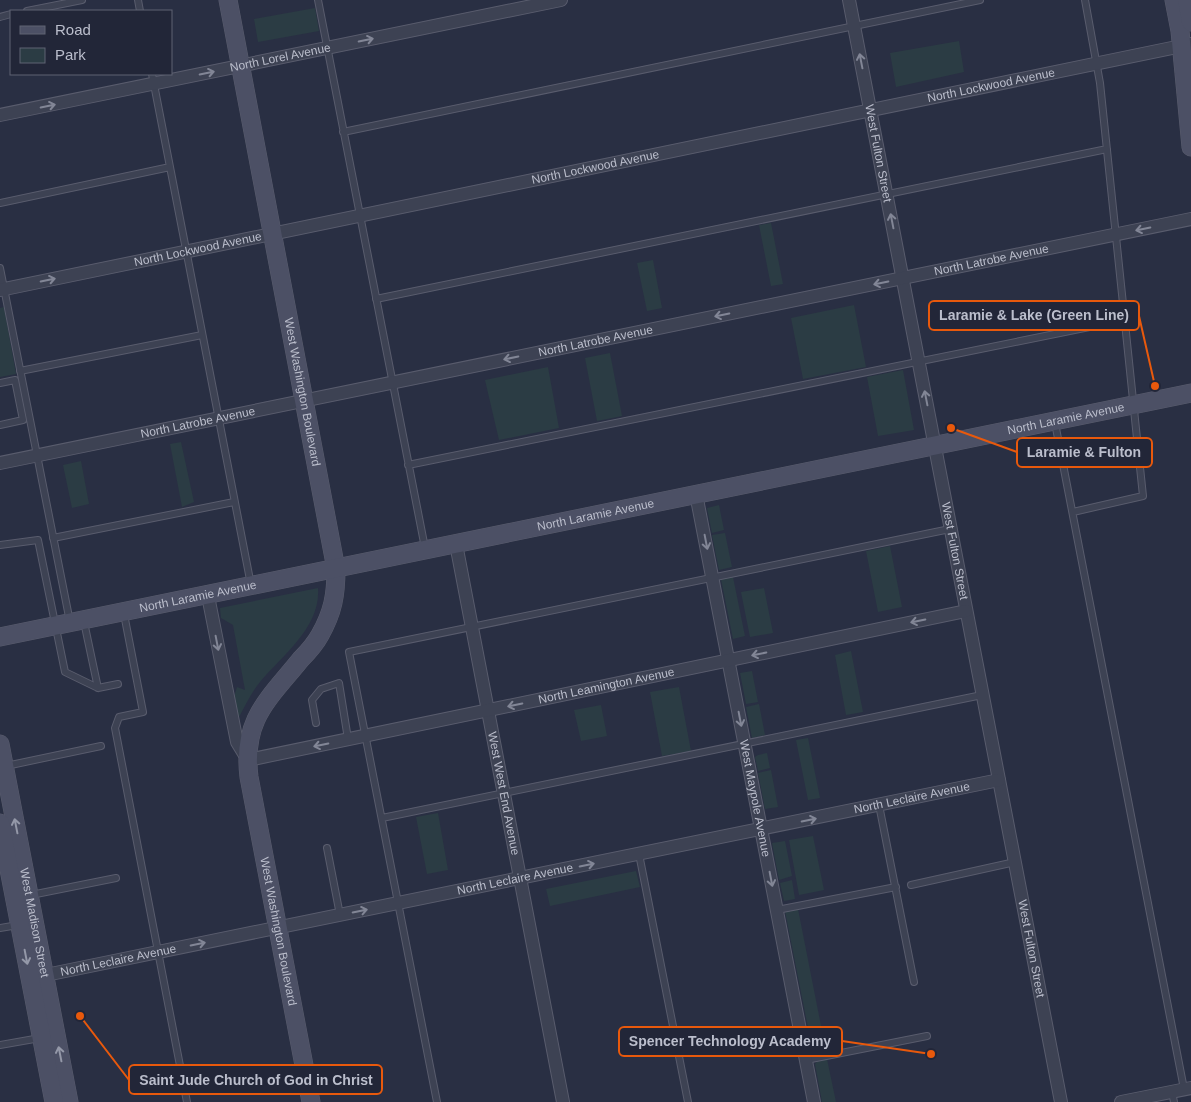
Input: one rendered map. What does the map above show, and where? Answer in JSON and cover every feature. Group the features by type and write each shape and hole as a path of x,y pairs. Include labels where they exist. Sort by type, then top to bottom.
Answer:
{"street":[{"name":"West Washington Boulevard","path":"228,0 336,569 336,592 327,622 319,637 266,701 258,714 252,728 248,760 249,777 311,1102"},
{"name":"West Fulton Street","path":"849,0 1061,1102"},
{"path":"1174,0 1186,45 1191,147"},
{"path":"1187,0 1191,22"},
{"name":"North Lorel Avenue","path":"0,115 153,79 240,66 553,1"},
{"name":"North Lockwood Avenue","path":"2,289 1186,45"},
{"name":"North Latrobe Avenue","path":"0,463 1191,219"},
{"name":"North Laramie Avenue","path":"0,637 208,596 1191,393"},
{"name":"West Maypole Avenue","path":"696,494 814,1102"},
{"name":"West West End Avenue","path":"456,544 563,1102"},
{"name":"West Washington Boulevard","path":"208,596 237,742 248,760"},
{"name":"North Leamington Avenue","path":"248,760 966,611"},
{"name":"West Madison Street","path":"0,744 4,767 8,850"},
{"name":"North Leclaire Avenue","path":"37,977 999,780"},
{"name":"West Madison Street","path":"0,823 14,877 22,897 37,977 69,1102"},
{"name":"West Madison Street","path":"37,977 42,1038 54,1102"},
{"path":"1121,1102 1180,1093"}],"lane":[{"path":"32,10 82,0"},
{"path":"318,0 425,550"},
{"path":"343,132 980,0"},
{"path":"1073,512 1143,496 1097,63 1085,0"},
{"path":"153,79 251,586"},
{"path":"376,299 1107,149"},
{"path":"0,203 170,167"},
{"path":"0,268 2,289 20,371 69,623 65,672 98,688 118,684"},
{"path":"408,465 1124,320"},
{"path":"20,371 202,335"},
{"path":"0,383 15,380 23,420 0,425"},
{"path":"1055,421 1180,1093"},
{"path":"53,538 234,502"},
{"path":"437,1102 349,652 950,528"},
{"path":"0,545 38,540 69,623 98,688"},
{"path":"124,612 143,712 119,717 115,728 187,1102"},
{"path":"316,723 312,700 321,688 339,684 348,740"},
{"path":"382,818 982,695"},
{"path":"4,767 101,746"},
{"path":"879,805 914,982"},
{"path":"327,848 340,915"},
{"path":"639,854 688,1102"},
{"path":"911,885 1014,862"},
{"path":"22,897 116,878"},
{"path":"777,910 896,887"},
{"path":"0,928 27,923"},
{"path":"806,1060 927,1036"},
{"path":"0,1046 42,1038"}],"green space":[{"path":"315,8 319,31 258,42 254,19"},
{"path":"959,41 964,72 896,87 890,53"},
{"path":"771,223 783,284 771,286 759,225"},
{"path":"653,260 662,308 647,311 637,263"},
{"path":"854,305 866,367 803,379 791,318"},
{"path":"4,307 16,374 0,377 0,308"},
{"path":"610,353 622,416 597,421 585,358"},
{"path":"548,367 559,428 499,440 485,380"},
{"path":"903,370 914,430 878,436 867,377"},
{"path":"181,442 194,502 182,507 170,444"},
{"path":"81,461 89,504 72,508 63,465"},
{"path":"719,505 724,530 712,533 707,508"},
{"path":"725,533 732,567 719,570 712,535"},
{"path":"890,546 902,607 878,612 866,551"},
{"path":"733,577 745,636 733,639 721,579"},
{"path":"318,588 317,602 307,628 299,640 257,686 238,719 234,697 237,687 245,690 233,625 221,618 220,608"},
{"path":"764,588 773,633 750,637 741,592"},
{"path":"851,651 863,712 846,715 835,655"},
{"path":"752,671 758,702 746,704 740,673"},
{"path":"679,687 691,751 662,756 650,692"},
{"path":"759,704 765,735 752,738 746,707"},
{"path":"601,705 607,736 581,741 574,710"},
{"path":"808,738 820,798 808,800 796,740"},
{"path":"767,753 770,768 758,771 755,757"},
{"path":"771,770 778,807 765,809 758,773"},
{"path":"438,813 448,870 427,874 416,817"},
{"path":"813,836 824,890 799,895 789,840"},
{"path":"785,841 792,876 779,880 772,843"},
{"path":"636,871 640,887 550,906 546,889"},
{"path":"792,880 795,899 784,901 780,883"},
{"path":"798,909 825,1046 812,1048 785,911"},
{"path":"827,1059 836,1102 822,1102 815,1064"}],"place":[{"name":"Laramie & Lake (Green Line)","path":"1155,386"},
{"name":"Laramie & Fulton","path":"951,428"},
{"name":"Saint Jude Church of God in Christ","path":"80,1016"},
{"name":"Spencer Technology Academy","path":"931,1054"}]}
